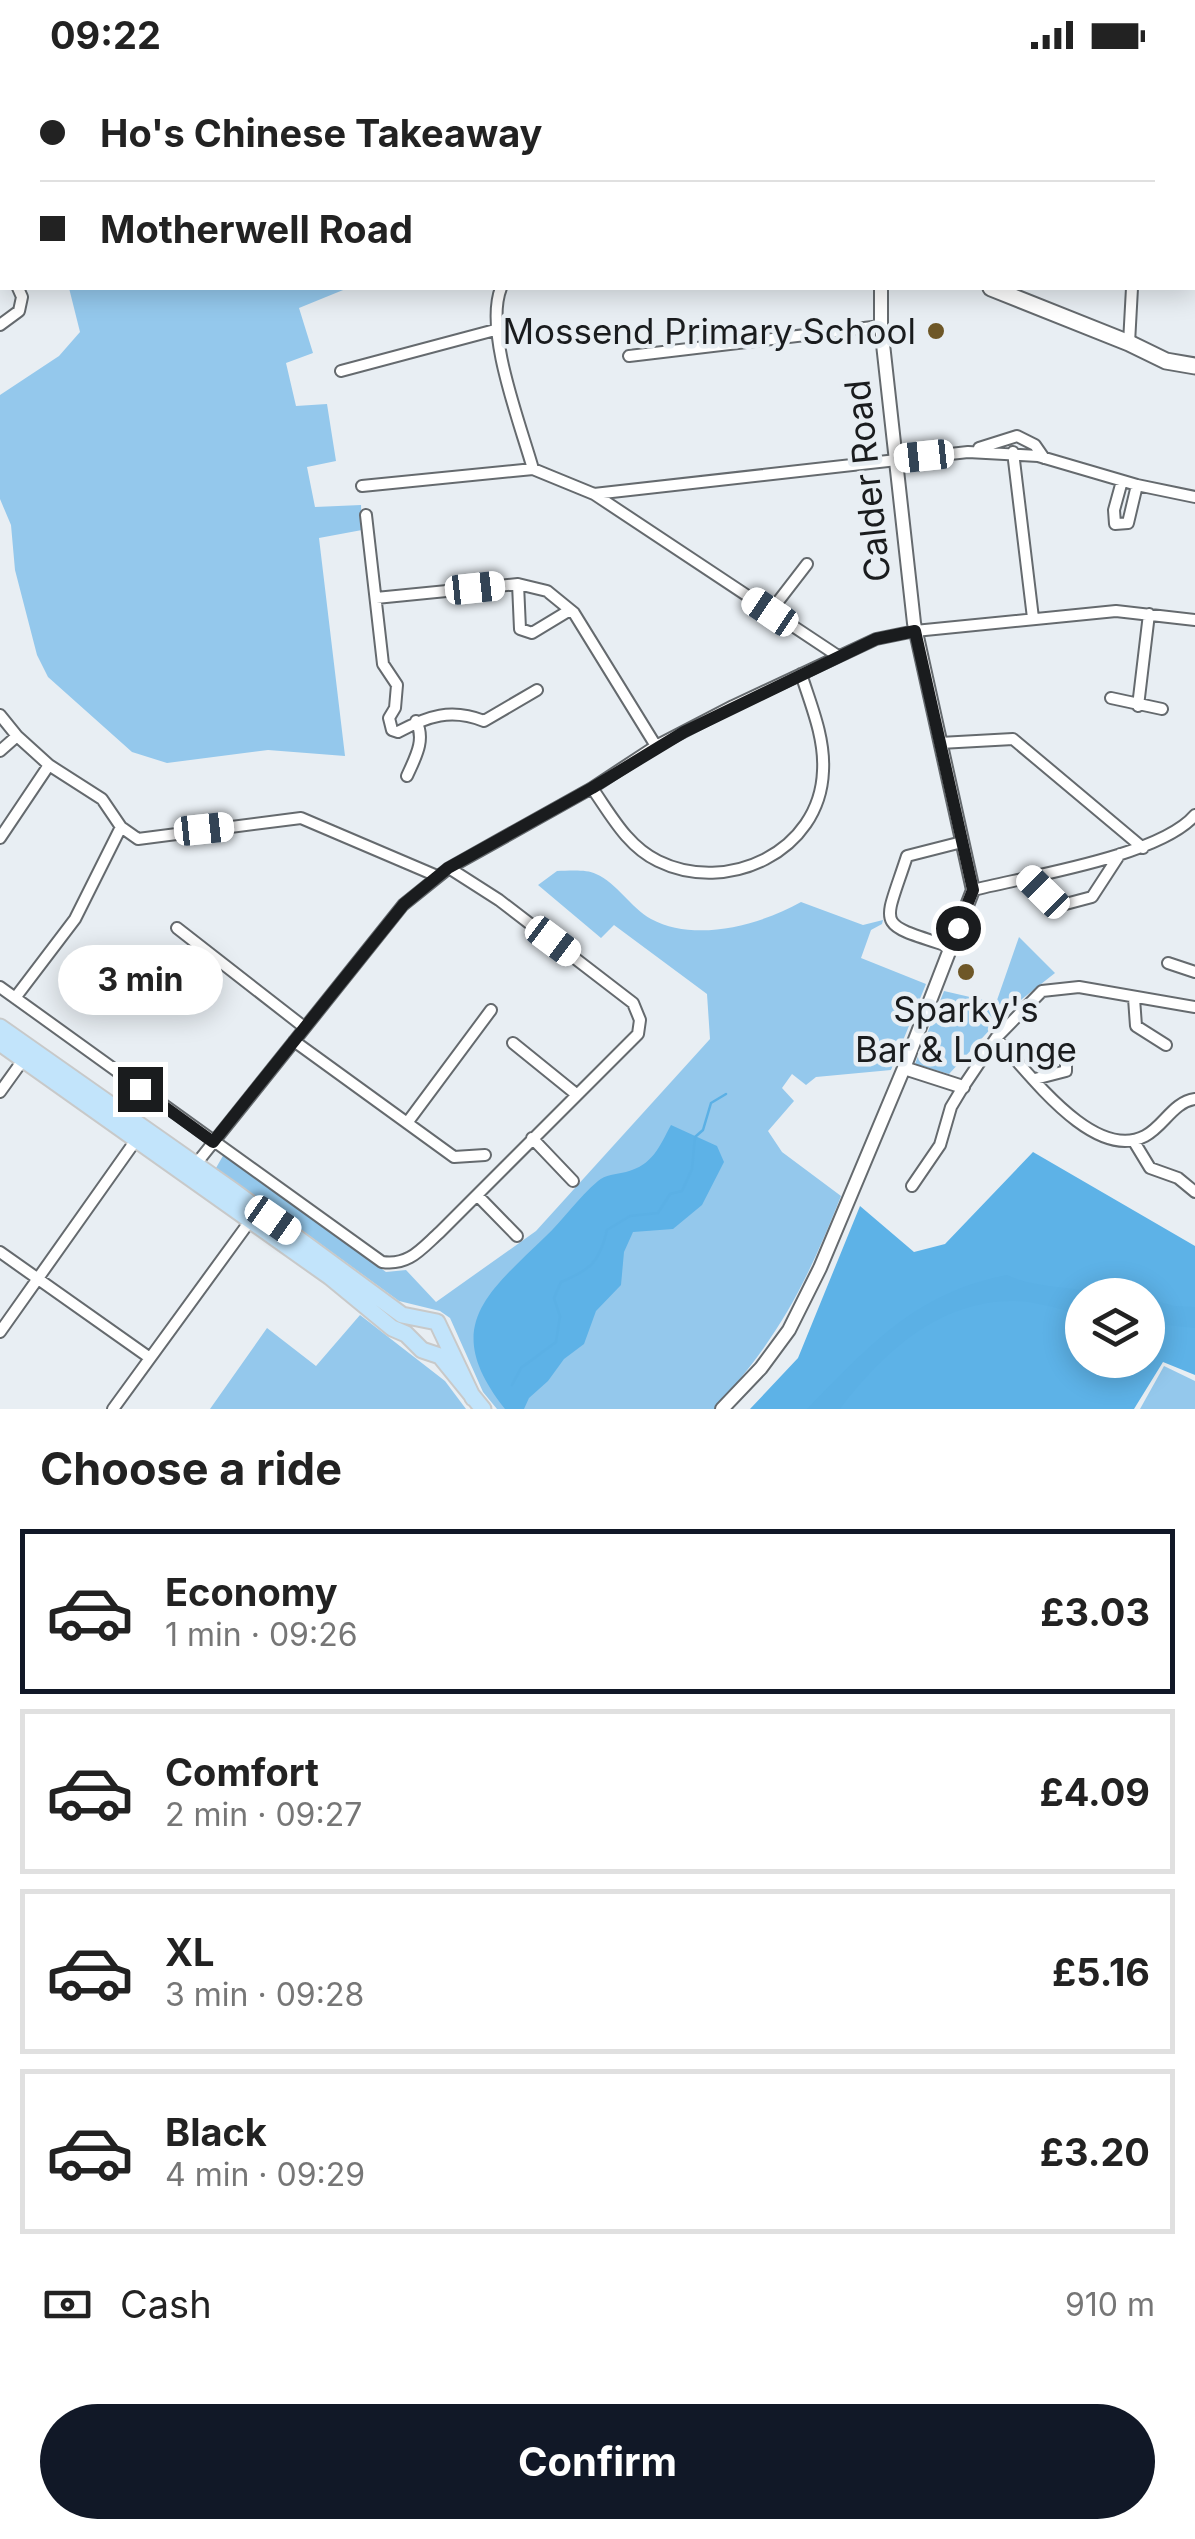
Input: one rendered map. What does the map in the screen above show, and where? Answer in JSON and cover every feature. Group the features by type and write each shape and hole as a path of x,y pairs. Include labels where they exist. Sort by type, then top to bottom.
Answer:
{"main road":[{"path":"997,290 1166,362 1195,366"},
{"path":"0,1027 402,1315 432,1319 478,1403"},
{"path":"0,1043 330,1277 422,1350 440,1356 478,1403"},
{"path":"410,1338 413,1325 421,1319"},
{"path":"428,1351 435,1348 442,1333"}],"street":[{"path":"0,325 19,311 22,297 19,290"},
{"path":"500,290 495,330 533,469"},
{"name":"Calder Road","path":"881,290 881,326 915,631 973,890"},
{"path":"1128,343 1132,290"},
{"path":"629,356 881,326"},
{"path":"341,371 495,330"},
{"path":"968,452 1016,436 1036,446 1044,458"},
{"path":"594,494 968,452 1013,452 1195,497"},
{"path":"1013,452 1034,618"},
{"path":"362,486 533,469 594,494 838,656"},
{"path":"1122,481 1114,510 1115,524 1128,523 1137,485"},
{"path":"366,515 383,664 397,685 398,696 389,725 392,730 398,732 448,712 484,721 537,690"},
{"path":"770,612 807,564"},
{"path":"376,598 518,584 541,588 570,610 656,746"},
{"path":"518,584 520,629 525,632 532,633 570,610"},
{"path":"196,1164 404,904 448,868 592,788 656,746 876,639 915,631 1116,611 1195,620"},
{"path":"1138,706 1149,614"},
{"path":"592,788 632,845 656,861 719,874 756,865 791,842 816,808 823,773 822,755 801,674"},
{"path":"1111,698 1162,710"},
{"path":"0,715 50,765 102,799 120,827 138,839 301,818 437,876"},
{"path":"407,776 420,743 421,730 416,722"},
{"path":"0,751 17,736"},
{"path":"940,743 1013,739 1143,848"},
{"path":"0,838 50,765"},
{"path":"722,1409 789,1330 820,1268 973,890 1143,848 1182,829 1195,815"},
{"path":"15,998 75,919 120,827"},
{"path":"951,947 900,930 890,923 888,912 907,856 962,842"},
{"path":"1028,876 1058,906 1092,897 1120,854"},
{"path":"0,986 382,1262 411,1260 638,1034 640,1020 633,1003 499,900 448,868"},
{"path":"177,928 304,1028"},
{"path":"182,994 211,954"},
{"path":"1168,963 1195,972"},
{"path":"912,1186 940,1145 962,1087 996,1038 1042,991 1079,987 1195,1007"},
{"path":"1134,998 1136,1026 1166,1045"},
{"path":"406,1122 491,1010"},
{"path":"996,1038 1054,1101 1098,1136 1113,1142 1147,1136 1181,1104 1195,1099"},
{"path":"294,1041 454,1157 485,1155"},
{"path":"513,1042 576,1094"},
{"path":"0,1092 24,1060"},
{"path":"904,1068 962,1087"},
{"path":"1035,1079 1070,1068"},
{"path":"532,1138 573,1181"},
{"path":"0,1332 136,1140"},
{"path":"1133,1140 1150,1168 1178,1178 1195,1192"},
{"path":"476,1195 516,1236"},
{"path":"113,1409 250,1221"},
{"path":"0,1252 150,1358"}],"shaded area":[{"path":"70,290 343,290 299,308 313,353 286,363 296,406 327,404 336,461 307,467 315,507 361,505 362,530 319,538 345,756 268,750 167,763 132,752 48,677 37,655 15,570 11,525 0,499 0,395 59,356 80,332"},
{"path":"557,871 596,874 651,919 688,930 747,924 801,902 863,925 883,920 871,930 861,958 926,984 891,1070 816,1077 806,1085 792,1074 782,1088 794,1101 768,1131 782,1152 841,1196 789,1309 714,1409 497,1409 483,1392 450,1318 440,1311 399,1301 216,1168 224,1154 386,1272 406,1270 436,1302 536,1231 710,1039 707,994 614,925 601,938 538,885"},
{"path":"1019,937 1055,973 1008,1010 949,1074 915,1064 944,991 996,1003"},
{"path":"671,1125 717,1146 724,1162 702,1205 673,1229 633,1232 624,1252 621,1285 596,1311 584,1344 564,1359 524,1409 505,1409 486,1381 476,1356 474,1334 478,1314 504,1277 598,1181 649,1160"},
{"path":"1033,1152 1195,1246 1195,1375 1165,1363 1165,1278 1065,1278 1065,1378 1153,1378 1134,1409 750,1409 798,1358 860,1206 914,1252 945,1244"},
{"path":"1007,1275 1065,1288 1065,1310 1013,1301 960,1310 937,1320 894,1350 840,1409 807,1409 896,1325 920,1308 975,1283"},
{"path":"1165,1303 1195,1307 1195,1328 1165,1325"},
{"path":"360,1315 445,1381 466,1409 210,1409 267,1328 316,1366"},
{"path":"1165,1366 1195,1381 1195,1409 1140,1409 1157,1378 1165,1378"}],"waterway":[{"path":"512,1385 521,1368 556,1342 560,1316 554,1298 561,1282 592,1264 607,1230 630,1216 658,1213 670,1194 682,1191 692,1169 695,1137 703,1130 711,1103 726,1094"}],"place":[{"name":"Mossend Primary School","path":"936,331"},
{"name":"Sparky's Bar & Lounge","path":"966,972"}],"route":[{"path":"140,1089 213,1142 404,904 437,876 592,788 656,746 733,706 876,639 915,631 973,890 958,928"}]}
